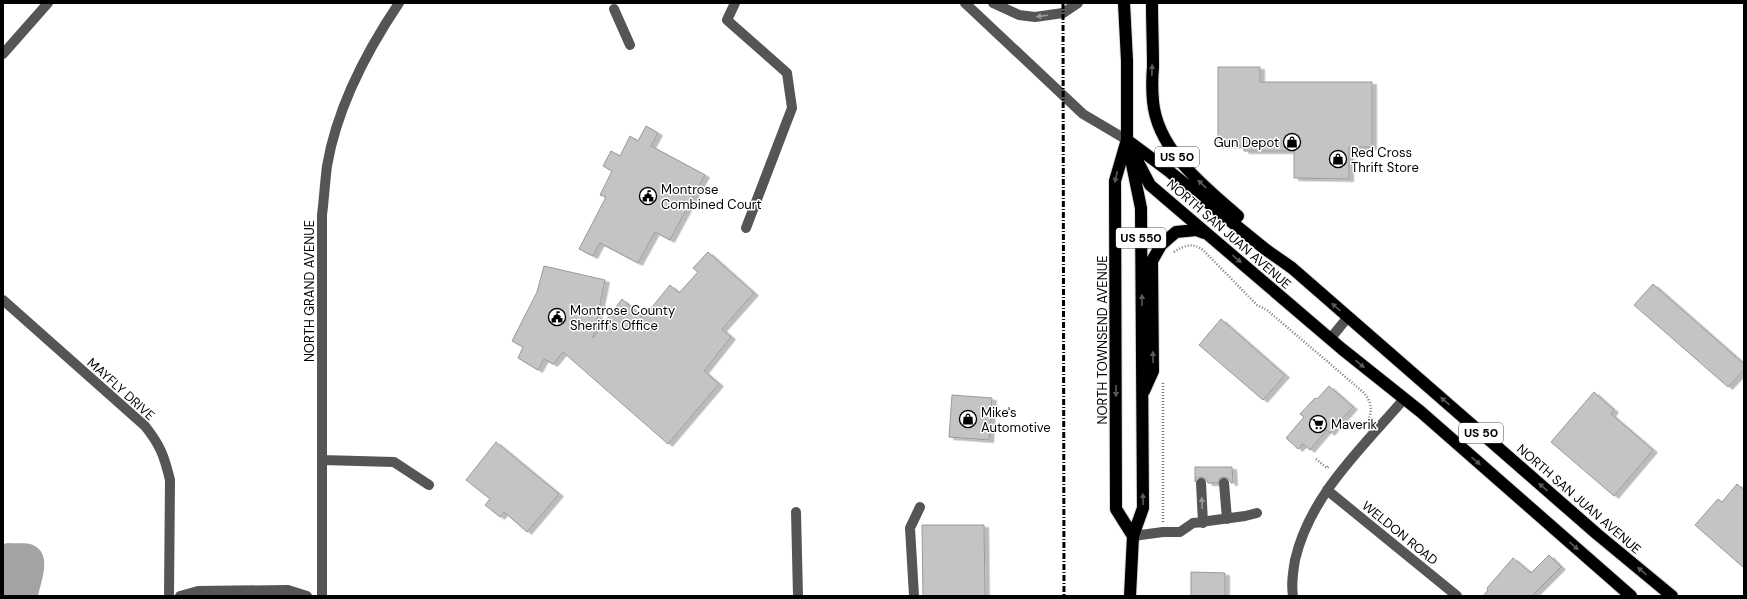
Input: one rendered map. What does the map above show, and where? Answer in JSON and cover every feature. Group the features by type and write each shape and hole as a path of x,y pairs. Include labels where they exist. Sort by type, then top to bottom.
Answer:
{"highway":[{"name":"NORTH TOWNSEND AVENUE","path":"1124,3 1128,61 1127,140 1141,208 1143,508 1133,536 1130,596"},
{"name":"US 50","path":"1152,3 1153,102 1159,125 1169,145 1183,165 1200,182 1270,244 1292,268"},
{"name":"NORTH TOWNSEND AVENUE","path":"1127,140 1115,181 1116,509 1133,536"},
{"name":"NORTH SAN JUAN AVENUE","path":"1127,140 1150,185 1330,339 1421,412 1631,596"},
{"name":"NORTH SAN JUAN AVENUE","path":"1127,140 1170,172 1265,249 1292,268 1597,534 1672,596"},
{"path":"1142,394 1154,371 1152,261 1161,245 1176,232 1196,230 1207,234"}],"street":[{"path":"3,54 48,3"},
{"name":"NORTH GRAND AVENUE","path":"322,596 322,215 328,166 338,123 355,81 376,38 399,3"},
{"path":"736,3 727,20 787,73 792,108 746,228"},
{"path":"965,3 1083,114 1127,140"},
{"path":"993,3 1019,15 1035,17 1063,13 1078,3"},
{"path":"614,9 630,45"},
{"name":"MAYFLY DRIVE","path":"3,300 145,426 158,443 170,480 169,596"},
{"path":"1330,339 1348,317"},
{"path":"1293,596 1291,587 1298,547 1313,511 1327,490 1404,399"},
{"path":"322,460 394,462 429,485"},
{"path":"1201,483 1203,523"},
{"path":"1224,483 1227,519"},
{"name":"WELDON ROAD","path":"1327,490 1457,596"},
{"path":"914,596 910,528 920,507"},
{"path":"796,512 798,596"},
{"path":"1133,536 1163,532 1180,532 1193,523 1203,523 1257,513"},
{"path":"180,596 198,591 288,590 307,596"}],"path":[{"path":"1170,255 1186,246 1195,245 1200,247 1257,305 1267,310 1363,392 1370,401 1370,417 1367,422"},
{"path":"1163,376 1163,532"},
{"path":"1316,459 1327,468 1334,461"}],"shaded area":[{"path":"3,544 33,545 39,549 43,555 44,568 38,596 3,596"}],"building":[{"path":"1218,67 1260,67 1260,82 1372,82 1372,147 1349,147 1349,179 1294,178 1294,151 1244,151 1244,146 1218,145"},
{"name":"Montrose Combined Court","path":"646,126 658,133 651,146 705,175 670,240 655,232 638,263 600,243 593,256 579,249 606,197 600,195 612,171 603,166 611,151 620,156 630,136 638,141"},
{"path":"708,252 754,293 722,329 731,337 704,371 719,384 668,444 563,352 553,364 544,359 538,370 518,358 523,347 512,341 537,292 544,266 605,280 593,338 622,299 643,318 670,285 679,293 698,272 693,268"},
{"path":"1653,284 1744,364 1744,370 1728,387 1634,305"},
{"path":"1221,319 1285,375 1263,400 1199,345"},
{"name":"Maverik","path":"1329,386 1353,407 1330,433 1327,430 1310,450 1303,444 1298,449 1286,438 1304,417 1300,414"},
{"path":"1594,392 1614,410 1611,414 1653,450 1614,496 1551,442"},
{"path":"952,395 992,398 989,440 949,437"},
{"path":"496,442 559,494 527,532 504,512 500,517 485,505 490,499 466,480"},
{"path":"1195,467 1232,467 1233,483 1224,477 1220,478 1218,483 1208,483 1206,479 1201,477 1197,478 1195,482"},
{"path":"1737,484 1744,490 1744,568 1695,525 1718,499 1722,502"},
{"path":"922,525 984,525 985,596 923,596"},
{"path":"1549,555 1561,567 1532,596 1483,596 1488,590 1487,588 1513,558 1531,573"},
{"path":"1191,572 1225,573 1225,596 1191,596"}],"railway":[{"path":"1063,3 1064,596"}],"place":[{"name":"Gun Depot","path":"1292,142"},
{"name":"Red Cross Thrift Store","path":"1338,159"},
{"name":"Montrose Combined Court","path":"648,196"},
{"name":"Montrose County Sheriff's Office","path":"557,317"},
{"name":"Mike's Automotive","path":"968,419"},
{"name":"Maverik","path":"1318,424"}]}
